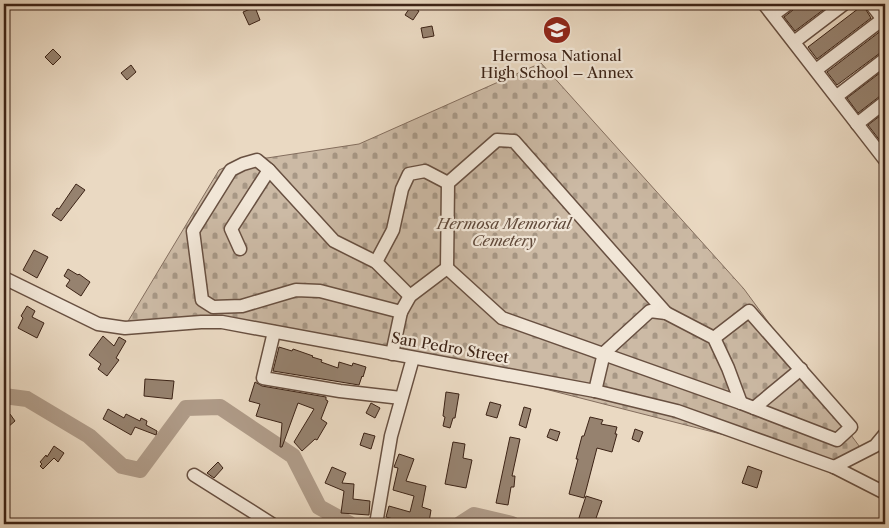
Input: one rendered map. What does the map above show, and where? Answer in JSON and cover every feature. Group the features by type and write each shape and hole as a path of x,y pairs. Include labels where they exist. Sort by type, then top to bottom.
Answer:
{"street":[{"path":"764,4 857,124 883,152"},
{"path":"773,15 788,4"},
{"path":"794,42 844,4"},
{"path":"816,70 884,20 871,4"},
{"path":"837,96 885,59"},
{"path":"857,124 885,102"},
{"path":"666,313 514,141 497,140 448,182 447,268 502,318 741,403 836,440 851,427 749,311 714,338"},
{"path":"401,312 320,291 296,290 242,306 213,307 202,300 194,231 231,170 257,160 263,163 334,241 376,262 410,296"},
{"path":"240,249 231,229 269,170"},
{"path":"376,262 393,230 402,189 409,174 425,171 448,182"},
{"path":"392,354 401,312 410,296 447,268"},
{"name":"San Pedro Street","path":"4,278 98,324 125,328 222,322 595,390 677,411 834,467 885,493"},
{"path":"595,390 604,353 650,311 654,298"},
{"path":"650,311 666,313 714,338 741,403"},
{"path":"274,332 263,378 340,391 401,398"},
{"path":"377,520 392,436 413,358"},
{"path":"754,408 801,369"},
{"path":"834,467 875,446 885,434"},
{"path":"194,475 272,524"}],"green space":[{"name":"Hermosa Memorial Cemetery","path":"541,63 744,289 862,450 838,464 424,358 220,319 127,323 219,170 245,158 267,158 359,144"}],"building":[{"path":"796,4 831,4 795,31 784,17 793,10"},
{"path":"863,5 871,18 817,59 808,47"},
{"path":"411,6 419,11 413,20 405,15"},
{"path":"255,7 260,20 249,25 243,12"},
{"path":"432,26 434,36 423,38 421,28"},
{"path":"882,30 885,30 885,51 837,85 827,72"},
{"path":"53,49 61,57 53,65 45,57"},
{"path":"131,65 136,72 127,80 121,73"},
{"path":"885,69 885,94 858,113 847,98"},
{"path":"885,112 885,145 884,146 868,125"},
{"path":"76,184 85,190 61,221 52,215 57,208 59,209"},
{"path":"34,250 48,257 37,278 23,270"},
{"path":"68,269 90,282 81,296 66,286 70,280 64,276"},
{"path":"27,306 35,311 32,317 44,323 37,338 18,328 23,318 21,316"},
{"path":"103,336 114,346 119,337 126,341 116,358 119,360 107,376 98,369 101,364 89,355"},
{"path":"279,347 292,351 293,349 313,356 322,360 321,362 338,368 339,362 352,366 353,363 366,367 359,385 273,371"},
{"path":"145,379 174,381 172,399 144,396"},
{"path":"255,382 262,386 326,397 328,401 321,419 327,423 317,440 315,439 302,451 294,442 314,409 298,403 282,447 280,447 282,423 256,416 260,404 249,401"},
{"path":"446,392 459,394 455,418 453,418 450,428 443,426"},
{"path":"490,402 501,405 497,418 486,415"},
{"path":"371,403 380,408 375,418 366,413"},
{"path":"524,407 531,409 526,428 519,425"},
{"path":"108,409 124,418 126,414 140,421 141,418 147,421 146,425 157,431 156,435 135,427 131,435 103,419"},
{"path":"10,414 15,421 8,427 4,419"},
{"path":"590,417 603,420 601,424 617,427 615,434 617,434 612,452 597,448 584,498 569,494 582,436 584,436"},
{"path":"550,429 560,432 557,441 547,437"},
{"path":"635,429 643,432 639,442 632,439"},
{"path":"364,433 375,436 371,449 360,445"},
{"path":"510,437 520,439 512,476 515,476 514,487 511,487 508,505 496,503"},
{"path":"453,442 465,444 463,458 472,460 466,488 445,484"},
{"path":"54,446 64,453 58,462 54,458 43,469 40,466 42,464 40,462 46,455 47,457"},
{"path":"399,454 414,459 406,481 426,486 422,507 431,510 429,522 422,521 421,524 407,524 386,517 389,506 410,512 414,496 393,490 398,468 394,467"},
{"path":"218,462 223,468 214,478 207,473"},
{"path":"748,466 762,471 757,488 742,483"},
{"path":"332,467 346,473 342,483 354,484 353,499 370,501 369,515 341,513 344,491 325,483"},
{"path":"586,496 602,501 594,524 577,524"}],"waterway":[{"path":"4,396 27,399 89,436 122,466 140,470 186,408 220,407 293,456 319,507 350,524"},
{"path":"460,524 474,515 512,524"}],"place":[{"name":"Hermosa National High School – Annex","path":"557,30"}]}
